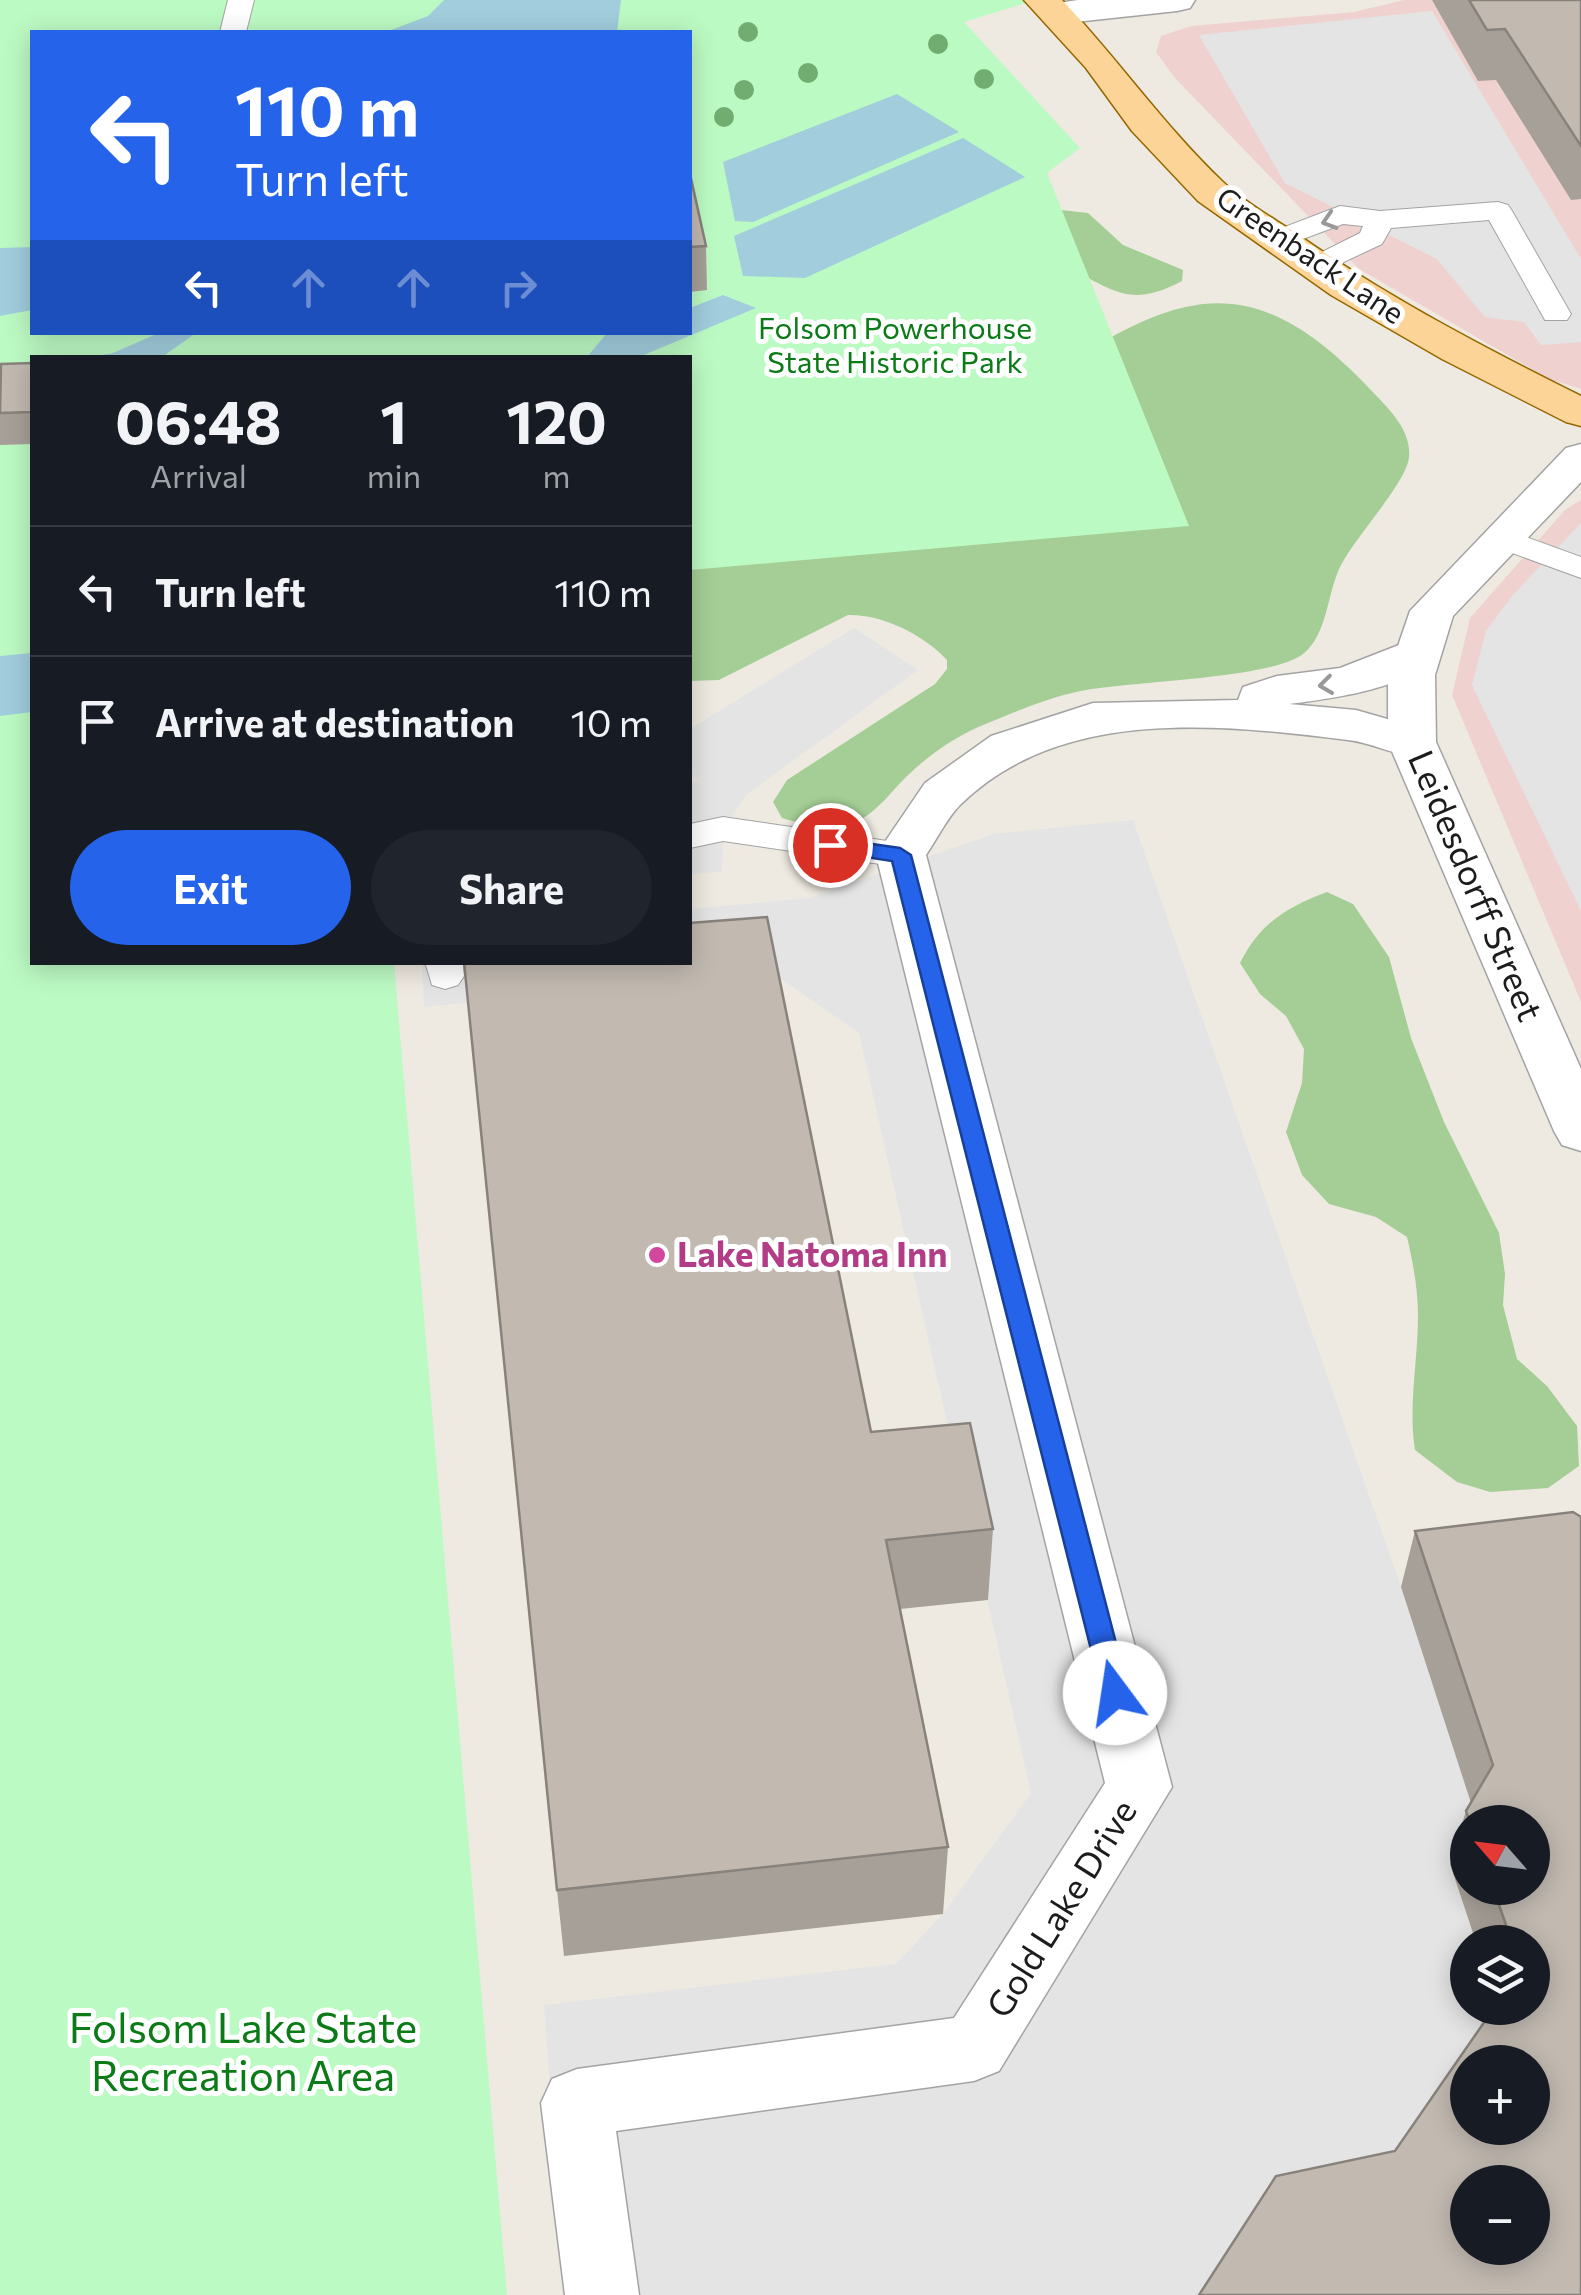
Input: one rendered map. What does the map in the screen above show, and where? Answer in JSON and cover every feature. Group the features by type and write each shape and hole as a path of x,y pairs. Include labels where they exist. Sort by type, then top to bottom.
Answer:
{"main road":[{"name":"Greenback Lane","path":"1049,6 1099,60 1145,123 1212,193 1316,266 1457,350 1581,413"}],"street":[{"path":"1049,6 1177,0"},
{"name":"Leidesdorff Street","path":"1581,458 1433,612 1417,652 1407,696 1412,742 1581,1131"},
{"path":"1220,714 1276,691 1350,682 1417,652"},
{"path":"900,855 942,794 1008,747 1093,718 1220,714 1356,725 1412,742"},
{"name":"Gold Lake Drive","path":"602,2295 577,2103 974,2048 1139,1786 900,855"}],"lane":[{"path":"233,30 242,0"},
{"path":"1280,238 1340,215 1380,220 1498,211 1556,314"},
{"path":"1316,266 1372,238 1380,220"},
{"path":"1501,538 1581,568"},
{"path":"692,836 723,829 900,855"}],"shaded area":[{"path":"1404,0 1581,0 1581,389 1549,379 1359,269 1175,78 1156,52 1161,36 1191,26 1354,12"},
{"path":"1432,11 1581,259 1581,342 1541,345 1524,322 1485,317 1437,259 1285,183 1199,35"},
{"path":"1581,500 1581,1002 1452,695 1470,618 1565,510"},
{"path":"1581,523 1581,911 1472,685 1486,631 1513,595"},
{"path":"854,628 918,670 746,795 723,829 722,871 692,875 692,782 699,781 692,776 692,728"},
{"path":"1133,820 1401,1587 1471,1805 1450,1805 1450,1905 1464,1905 1470,1925 1450,1925 1450,2025 1489,2025 1477,2045 1450,2045 1450,2090 1379,2200 1217,2295 566,2295 544,2005 896,1964 943,1914 1031,1793 859,1033 773,973 424,1007 422,965 692,965 692,909 809,898 994,834"}],"green space":[{"name":"Folsom Lake State Recreation Area","path":"0,0 1036,0 964,22 1080,148 1047,173 1189,526 692,570 692,355 30,355 30,965 394,965 507,2295 0,2295"},
{"path":"1043,208 1088,213 1123,245 1183,270 1182,281 1137,295 1113,290 1070,268 1064,366 1148,319 1186,307 1222,303 1257,309 1292,324 1329,350 1382,402 1396,419 1409,447 1400,480 1341,565 1318,635 1303,654 1261,669 1231,674 1081,691 999,718 955,739 906,777 877,808 847,825 809,825 782,818 773,802 787,780 935,684 947,669 947,660 927,642 902,628 875,618 848,615 719,680 692,681 692,560"},
{"path":"1327,892 1353,904 1389,957 1411,1038 1444,1122 1499,1233 1505,1274 1503,1305 1517,1359 1547,1386 1577,1426 1579,1466 1548,1488 1490,1492 1457,1482 1415,1450 1418,1306 1407,1237 1376,1217 1329,1204 1302,1175 1286,1132 1302,1083 1304,1049 1286,1016 1260,994 1240,963 1256,937 1276,918"}],"water":[{"path":"444,0 621,0 617,30 391,30 428,16"},
{"path":"897,94 959,132 753,222 735,221 723,162"},
{"path":"963,138 1025,177 805,278 743,276 734,236"},
{"path":"30,247 30,310 0,316 0,248"},
{"path":"723,295 756,308 692,335 692,307"},
{"path":"154,335 193,335 165,355 102,355"},
{"path":"605,335 692,335 644,355 589,355"},
{"path":"30,653 30,712 0,716 0,656"}],"building":[{"path":"1469,0 1581,0 1581,146 1505,29 1487,30"},
{"path":"692,183 706,246 692,247"},
{"path":"30,363 30,412 0,413 1,364"},
{"name":"Lake Natoma Inn","path":"767,917 871,1432 970,1423 993,1529 886,1540 948,1847 557,1890 464,965 692,965 692,923"},
{"path":"1573,1512 1581,1517 1581,2295 1199,2295 1276,2176 1395,2151 1450,2072 1450,2145 1550,2145 1550,2045 1468,2045 1482,2025 1550,2025 1550,1925 1506,1925 1499,1905 1550,1905 1550,1805 1470,1805 1493,1765 1415,1531"}],"place":[{"name":"Lake Natoma Inn","path":"657,1255"}],"route":[{"path":"830,845 900,855 1115,1693"}],"park label":[{"name":"Folsom Powerhouse State Historic Park","path":"895,346"}]}
